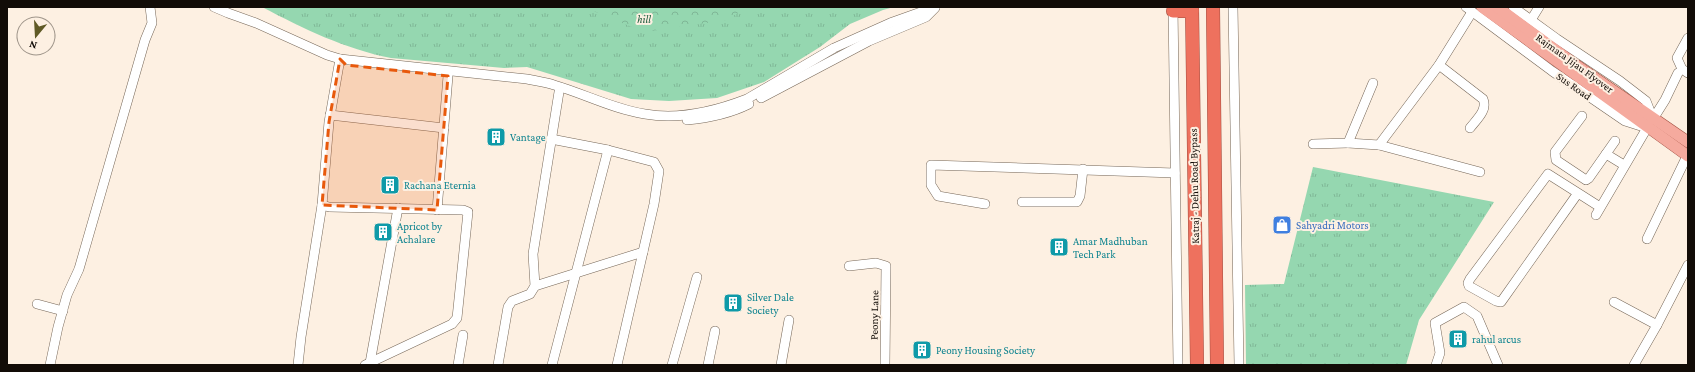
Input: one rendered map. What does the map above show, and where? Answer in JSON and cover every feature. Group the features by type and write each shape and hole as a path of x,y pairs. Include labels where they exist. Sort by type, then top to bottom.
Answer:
{"highway":[{"name":"Katraj - Dehu Road Bypass","path":"1213,7 1218,365"},
{"path":"1173,9 1192,9"},
{"name":"Katraj - Dehu Road Bypass","path":"1192,9 1197,365"}],"main road":[{"name":"Rajmata Jijau Flyover","path":"1497,7 1650,123"},
{"name":"Rajmata Jijau Flyover","path":"1473,9 1650,123"},
{"path":"1650,123 1688,142"},
{"path":"1650,123 1688,156"}],"street":[{"path":"50,365 63,311 79,269 145,40 152,23 150,7"},
{"path":"214,7 256,23 327,55 341,59 527,79 554,85 622,109 646,114 692,114 734,104 747,99 834,48 890,23 936,7"},
{"path":"341,59 347,65 532,85 559,92 619,113 639,118 656,120 712,118 737,110 868,41 926,17 936,7"},
{"path":"1233,7 1239,365"},
{"path":"1513,7 1646,101 1650,123"},
{"path":"1531,20 1539,7"},
{"path":"1173,9 1178,365"},
{"path":"1379,145 1439,65 1473,9"},
{"path":"1688,38 1677,58 1682,69 1688,73"},
{"path":"298,365 322,205 330,115 341,59"},
{"path":"1439,65 1485,102 1484,110 1470,128"},
{"path":"1578,193 1501,302 1496,301 1469,286 1468,283 1470,280 1548,174 1578,193 1598,211 1624,165 1665,100 1678,73"},
{"path":"436,210 448,76"},
{"path":"1348,143 1373,83"},
{"path":"498,365 508,307 512,301 530,294 535,286 533,254 559,92"},
{"path":"330,115 444,128"},
{"path":"1582,116 1555,152 1556,160 1586,180 1589,178 1615,141"},
{"path":"552,139 608,150 654,162 659,171 654,204 617,365"},
{"path":"1313,144 1348,143 1379,145 1480,172"},
{"path":"552,365 608,150"},
{"path":"1606,154 1624,165"},
{"path":"1647,239 1688,156"},
{"path":"985,204 938,196 931,185 931,165 1176,173"},
{"path":"1022,202 1077,202 1080,196 1083,169"},
{"path":"322,205 329,207 398,208 468,212 457,318 452,324 368,364"},
{"path":"368,364 398,208"},
{"path":"535,286 643,252"},
{"name":"Peony Lane","path":"849,266 876,263 886,266 885,365"},
{"path":"1634,365 1657,325 1688,265"},
{"path":"672,365 697,277"},
{"path":"1614,302 1657,325"},
{"path":"37,304 63,311"},
{"path":"1436,365 1440,353 1435,323 1464,307 1477,316 1498,365"},
{"path":"781,365 789,320"},
{"path":"708,365 714,331"},
{"path":"458,365 463,335"}],"highlighted area":[{"path":"340,59 346,65 448,76 437,210 322,205 329,122"}],"green space":[{"path":"262,7 894,7 850,24 820,47 764,82 717,98 669,101 631,99 527,67 504,68 391,58 341,44 293,23"},
{"name":"hill","path":"584,7 747,7 727,20 644,32"},
{"path":"1313,167 1494,202 1419,320 1406,365 1246,365 1245,285 1284,284"}],"place":[{"name":"Vantage","path":"496,137"},
{"name":"Rachana Eternia","path":"390,185"},
{"name":"Sahyadri Motors","path":"1282,225"},
{"name":"Apricot by Achalare","path":"383,232"},
{"name":"Amar Madhuban Tech Park","path":"1059,247"},
{"name":"Silver Dale Society","path":"733,303"},
{"name":"rahul arcus","path":"1458,339"},
{"name":"Peony Housing Society","path":"922,350"}]}
